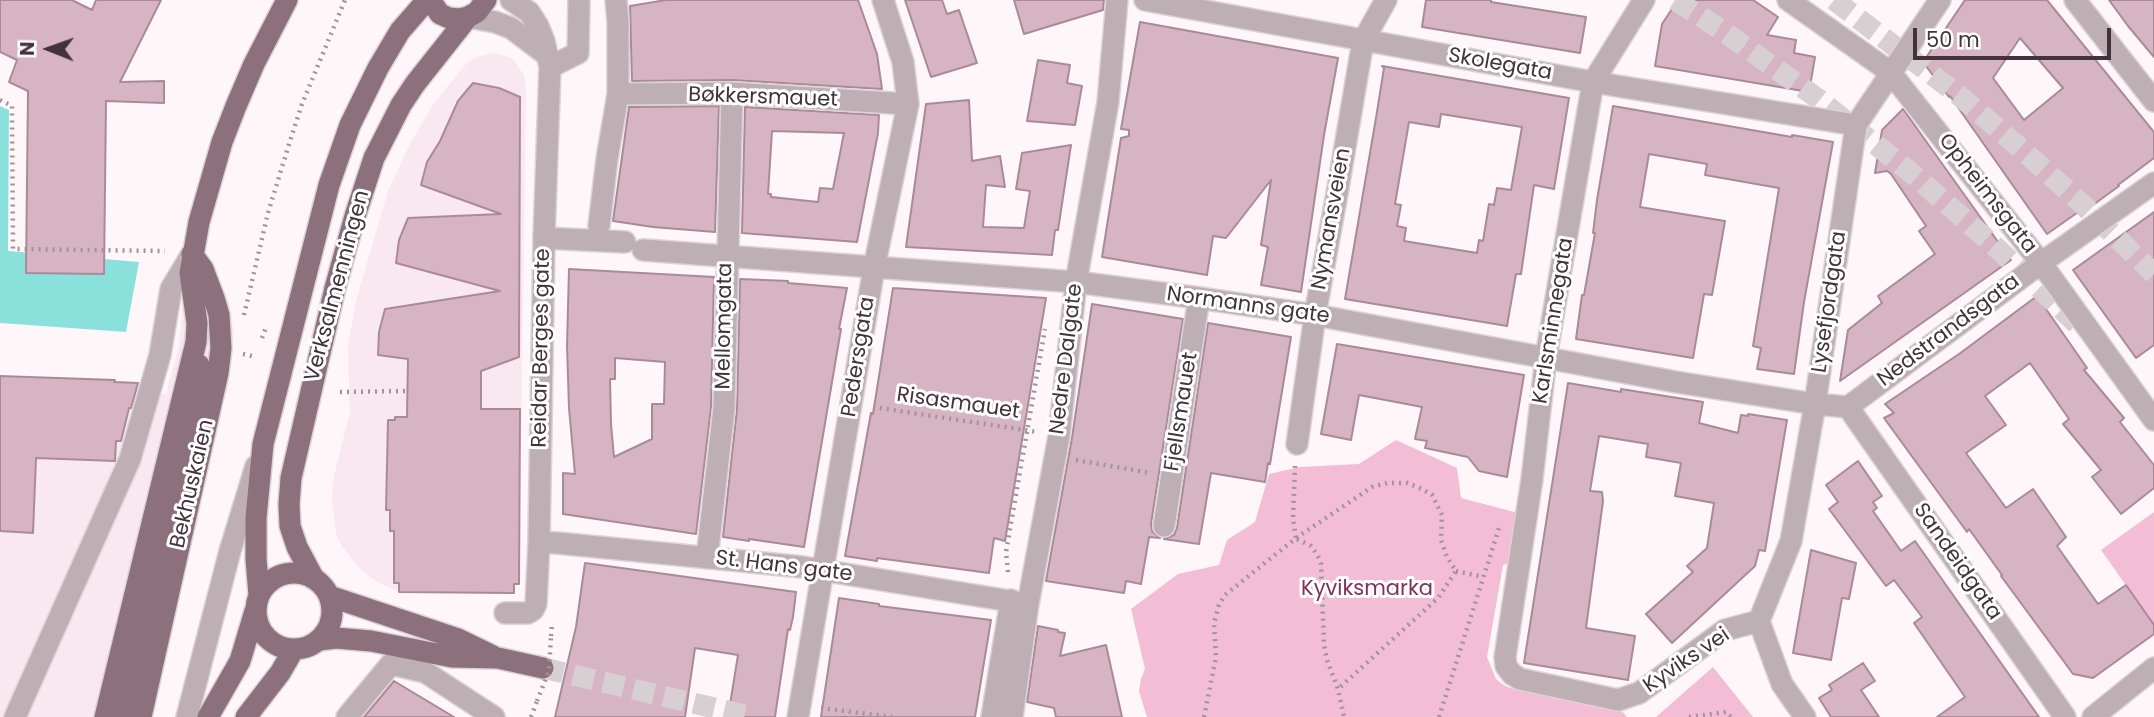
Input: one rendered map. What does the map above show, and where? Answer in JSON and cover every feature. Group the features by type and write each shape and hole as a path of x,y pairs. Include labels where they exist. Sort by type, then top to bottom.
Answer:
{"main road":[{"name":"Bekhuskaien","path":"105,717 196,342 197,323 190,272 209,186 236,106 287,0"},
{"path":"428,0 440,14 449,18 468,17"},
{"name":"Verksalmenningen","path":"208,717 240,661 257,603 256,517 263,444 339,153 378,68 400,31 428,0"},
{"name":"Verksalmenningen","path":"314,579 297,547 290,526 291,478 335,288 355,216 374,158 401,104 468,17 477,12 486,0"},
{"name":"Bekhuskaien","path":"141,717 218,373 221,348 219,315 214,298 204,269 192,254"},
{"path":"121,717 160,561 201,376 196,342"},
{"path":"302,573 321,584 329,596 332,608 330,622 319,640 307,647 281,647 264,635 258,624 257,603 266,584 277,577 302,573"},
{"path":"329,596 458,639 498,658"},
{"path":"319,640 336,638 371,641 452,657 498,658 543,668"},
{"path":"246,717 280,673 294,649"}],"street":[{"name":"Reidar Berges gate","path":"505,613 528,613 536,604 549,61 538,26 529,12 512,0"},
{"path":"468,17 511,28 549,61 578,53 579,0"},
{"path":"599,226 618,94 616,0"},
{"name":"Pedersgata","path":"799,711 874,268 908,104 903,62 883,0"},
{"name":"Nedre Dalgate","path":"992,717 1057,446 1076,282 1108,102 1116,0"},
{"name":"Skolegata","path":"1145,0 1593,82 1856,125"},
{"name":"Nymansveien","path":"1297,444 1315,315 1363,41 1386,0"},
{"name":"Karlsminnegata","path":"1506,657 1532,479 1546,358 1593,82 1644,0"},
{"name":"Opheimsgata","path":"1788,0 1890,72 2041,263 2154,420"},
{"name":"Lysefjordgata","path":"1759,621 1791,541 1815,404 1856,125 1940,0"},
{"path":"2075,0 2154,100"},
{"name":"Bøkkersmauet","path":"618,94 732,93 908,104"},
{"name":"Mellomgata","path":"708,558 724,408 732,93"},
{"name":"Nedstrandsgata","path":"1848,407 2041,263 2154,183"},
{"name":"Normanns gate","path":"544,238 726,257 1076,282 1315,315 1676,382 1848,407"},
{"name":"Bekhuskaien","path":"15,717 130,459 160,355 171,289 192,254"},
{"name":"Fjellsmauet","path":"1164,526 1199,298"},
{"name":"Sandeidgata","path":"1848,407 2065,717"},
{"name":"Verksalmenningen","path":"187,717 230,551 263,444"},
{"name":"St. Hans gate","path":"539,542 823,570 1019,602"},
{"name":"Nedre Dalgate","path":"1012,717 1019,602"},
{"path":"1759,621 1782,684 1805,717"},
{"name":"Kyviks vei","path":"1506,657 1506,666 1520,679 1618,700 1639,693 1725,630 1759,621"},
{"path":"347,717 391,664 425,672 494,717"},
{"path":"2093,717 2154,668"}],"path":[{"path":"0,100 12,106 13,249 165,251"},
{"path":"1019,602 1006,552 1046,319"},
{"path":"340,392 407,391"},
{"name":"Risasmauet","path":"851,404 1027,430 1057,446 1172,477"},
{"path":"1296,538 1293,479 1297,444"},
{"path":"1204,717 1216,657 1214,623 1225,595 1296,538 1372,487 1387,483 1407,483 1432,495 1442,515 1441,540 1447,557 1457,571 1483,577"},
{"path":"1439,717 1500,522"},
{"path":"1296,538 1311,546 1321,564 1324,645 1344,717"},
{"path":"1338,690 1438,598 1457,571"},
{"path":"531,717 549,671 551,636"},
{"path":"799,711 892,717"},
{"path":"1689,717 1726,712 1731,717"}],"shaded area":[{"path":"494,53 512,58 524,75 526,86 519,584 514,584 514,593 399,592 363,572 341,545 336,534 332,498 334,476 350,412 348,345 357,297 388,191 409,146 432,106 466,64 475,57"},
{"path":"209,264 229,303 234,333 147,717 0,717 0,376 140,383 138,393 166,394 179,346 183,301"}],"green space":[{"name":"Kyviksmarka","path":"1396,440 1457,468 1461,498 1522,514 1513,562 1503,565 1487,657 1496,679 1516,690 1619,708 1627,717 1147,717 1139,691 1145,669 1131,609 1178,574 1219,565 1227,540 1255,522 1269,474 1300,467 1359,464"},
{"path":"2154,512 2154,625 2101,550"},
{"path":"1713,667 1753,717 1656,717"}],"water":[{"path":"0,106 9,110 8,251 139,262 126,332 0,323"}],"building":[{"path":"0,0 72,0 92,10 96,0 161,0 120,82 164,81 164,103 106,101 104,274 26,273 28,91 9,82 17,60 0,52"},
{"path":"666,0 858,0 877,54 882,89 732,80 632,81 630,6"},
{"path":"905,0 942,0 947,14 959,10 977,63 931,77"},
{"path":"1014,0 1104,0 1103,10 1024,34"},
{"path":"1426,0 1491,0 1586,17 1580,53 1422,27"},
{"path":"1678,0 1753,0 1778,17 1767,35 1796,40 1794,53 1815,57 1809,92 1655,66 1662,24"},
{"path":"1965,0 2047,0 2154,132 2154,158 2093,205 2091,203 2047,234 1923,62","holes":["2020,38 2063,88 2024,120 1993,78"]},
{"path":"2109,0 2154,0 2154,57 2128,26"},
{"path":"1140,22 1338,58 1301,292 1261,285 1268,247 1261,245 1271,180 1226,238 1213,236 1207,275 1102,257 1121,138 1129,136 1129,130 1121,129"},
{"path":"1038,60 1070,65 1067,83 1082,86 1075,125 1027,121"},
{"path":"1382,66 1569,98 1554,189 1534,185 1521,274 1516,274 1507,326 1345,299 1384,68","holes":["1441,114 1522,127 1511,190 1497,188 1494,205 1489,204 1483,241 1479,240 1477,253 1404,241 1406,228 1397,226 1401,205 1395,204 1409,122 1439,127"]},
{"path":"473,83 499,88 520,97 519,357 481,371 481,409 520,409 519,584 514,584 514,593 399,592 399,583 394,583 394,531 390,531 390,510 386,510 388,420 407,417 408,359 378,355 379,332 385,309 500,291 396,263 399,240 408,218 501,214 421,185 427,162 458,101"},
{"path":"969,100 972,161 1000,156 1005,187 986,185 983,227 1024,228 1030,191 1016,189 1022,153 1071,145 1052,255 906,247 926,104"},
{"path":"719,106 715,232 613,221 629,107"},
{"path":"1613,106 1833,142 1794,374 1757,369 1761,348 1753,346 1779,188 1705,175 1707,164 1649,154 1640,207 1725,221 1712,295 1704,294 1693,358 1576,339 1595,233 1597,200"},
{"path":"745,107 879,115 857,242 742,233","holes":["772,131 844,133 833,189 820,188 818,202 771,197 771,194 768,194"]},
{"path":"1903,109 2011,260 1840,381 1848,330 1882,303 1878,296 1935,254 1919,231 1926,226 1891,174 1887,171 1875,173 1882,130"},
{"path":"2154,212 2154,345 2136,358 2073,270"},
{"path":"569,269 714,277 711,407 696,534 563,514 563,473 575,474 567,346","holes":["615,358 665,362 664,404 652,404 652,439 614,457 610,379 615,379"]},
{"path":"740,279 847,288 804,547 723,537 737,409"},
{"path":"893,288 1046,298 1005,541 994,538 989,573 845,556 871,413 873,414"},
{"path":"2037,296 2087,368 2084,370 2124,418 2120,422 2154,465 2154,488 2121,514 2092,477 2101,470 2063,424 2069,419 2030,363 1985,396 2006,425 1966,453 2006,508 2033,489 2066,537 2057,546 2098,604 2126,585 2154,625 2154,634 2093,678 2073,674 1969,529 1967,532 1884,418 1894,413 1885,404 1959,354"},
{"path":"1092,304 1183,319 1151,524 1152,531 1160,538 1149,537 1141,584 1126,581 1124,593 1046,581 1072,438"},
{"path":"1208,323 1291,337 1265,482 1211,473 1199,544 1164,539 1174,535 1177,528"},
{"path":"1337,344 1524,375 1507,477 1479,471 1468,457 1425,448 1427,441 1415,439 1422,407 1359,395 1351,440 1321,434"},
{"path":"0,376 138,383 121,441 116,441 115,461 36,458 33,533 0,531"},
{"path":"1568,383 1703,402 1699,423 1738,433 1741,415 1787,420 1765,551 1759,550 1755,566 1672,643 1646,614 1693,572 1687,566 1707,548 1714,503 1675,496 1681,463 1646,457 1648,444 1599,436 1590,491 1602,492 1603,501 1586,628 1635,636 1628,680 1524,663"},
{"path":"1858,461 1882,496 1873,502 1877,508 1873,511 1901,551 1915,541 2039,717 1937,717 1965,697 1914,623 1922,617 1894,580 1886,586 1829,509 1838,502 1826,485"},
{"path":"1811,550 1856,563 1849,599 1842,598 1831,660 1793,653"},
{"path":"585,563 796,592 775,717 728,717 738,655 695,648 685,717 555,717 576,627"},
{"path":"839,598 879,606 991,620 975,717 821,717"},
{"path":"1038,626 1065,633 1060,656 1106,645 1122,717 1056,717 1054,708 1027,702"},
{"path":"1863,663 1875,681 1861,690 1879,717 1831,717 1819,698 1832,690 1829,685"},
{"path":"394,681 454,717 364,717"}],"tunnel":[{"path":"1675,0 1817,98 1909,171 1998,249 2081,328"},
{"path":"1834,0 1961,97 2079,201 2154,274"},
{"path":"543,668 753,717"}]}
